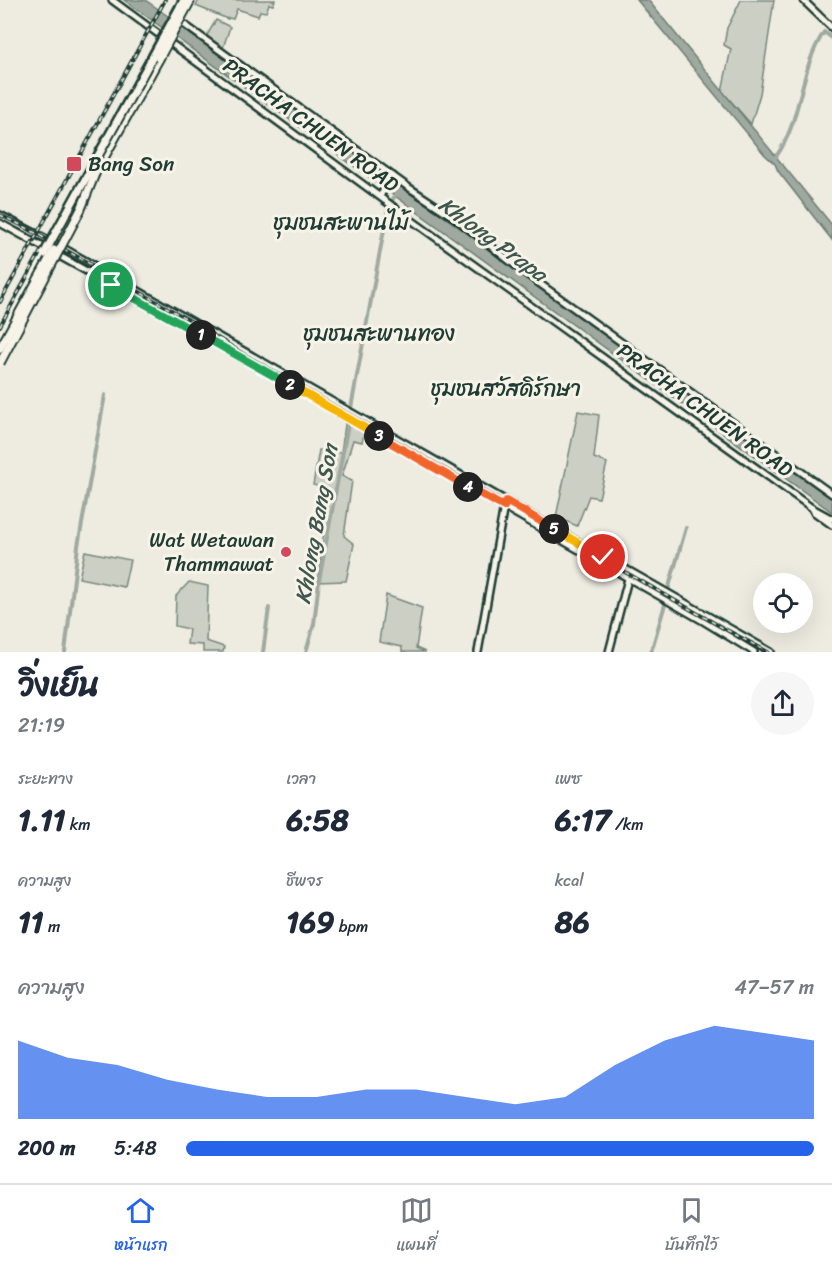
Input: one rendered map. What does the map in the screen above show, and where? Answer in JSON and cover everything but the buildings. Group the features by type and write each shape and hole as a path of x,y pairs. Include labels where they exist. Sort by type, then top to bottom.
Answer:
{"highway":[{"path":"0,335 184,0"},
{"path":"0,347 190,0"},
{"path":"0,363 81,209 95,174"}],"main road":[{"name":"PRACHA CHUEN ROAD","path":"112,0 380,196 813,508 832,519"},
{"path":"805,0 832,26"},
{"path":"175,18 392,177 455,218 518,267 832,494"},
{"path":"0,347 170,42"},
{"path":"380,196 392,177"},
{"path":"0,214 245,351 352,413 406,448"},
{"path":"0,224 350,420 406,448 657,591 771,652"},
{"path":"130,296 135,289"},
{"path":"242,358 245,351"},
{"path":"505,504 628,579 657,591 754,652"},
{"path":"478,652 505,504"},
{"name":"PRACHA CHUEN ROAD","path":"813,508 814,512 832,525"},
{"path":"609,652 628,579"}],"shaded area":[{"path":"124,0 145,0 154,6 832,498 832,512"},
{"path":"199,0 275,0 273,5 269,4 266,12 260,11 258,16 237,9 233,19 228,19 196,6"},
{"path":"637,0 648,0 832,225 832,240 778,171 775,164 765,155"},
{"path":"741,0 774,0 760,94 751,124 722,91 731,49 724,45 727,28"},
{"path":"216,20 230,27 222,51 206,37"},
{"path":"578,411 599,415 594,458 607,463 599,498 589,496 577,526 556,517"},
{"path":"346,418 365,430 362,442 353,440 342,476 352,481 344,536 354,544 346,581 317,582 330,489 313,485 319,450 341,452"},
{"path":"85,551 130,560 124,587 79,578"},
{"path":"189,582 208,586 206,641 224,647 223,652 203,652 203,645 187,644 189,629 175,626 176,596"},
{"path":"386,595 422,608 416,648 425,652 402,652 402,647 379,642"}],"waterway":[{"path":"775,158 791,128 809,63 816,47 824,32 832,38"},
{"name":"Khlong Bang Son","path":"306,652 314,624 319,581 388,208 397,192"},
{"path":"65,652 78,546 105,395"},
{"path":"668,590 686,528"},
{"path":"651,652 666,601"},
{"path":"263,652 269,608"}],"railway":[{"path":"0,302 165,0"},
{"path":"0,326 179,0"},
{"path":"0,215 187,319 245,355 768,652"}],"place":[{"name":"Bang Son","path":"74,164"},
{"name":"Wat Wetawan Thammawat","path":"286,552"}],"district":[{"name":"ชุมชนสะพานไม้","path":"341,222"},
{"name":"ชุมชนสะพานทอง","path":"379,333"},
{"name":"ชุมชนสวัสดิรักษา","path":"506,388"}],"route":[{"path":"111,285 504,507 506,501 603,557"}],"water label":[{"name":"Khlong Prapa","path":"493,239"}]}
